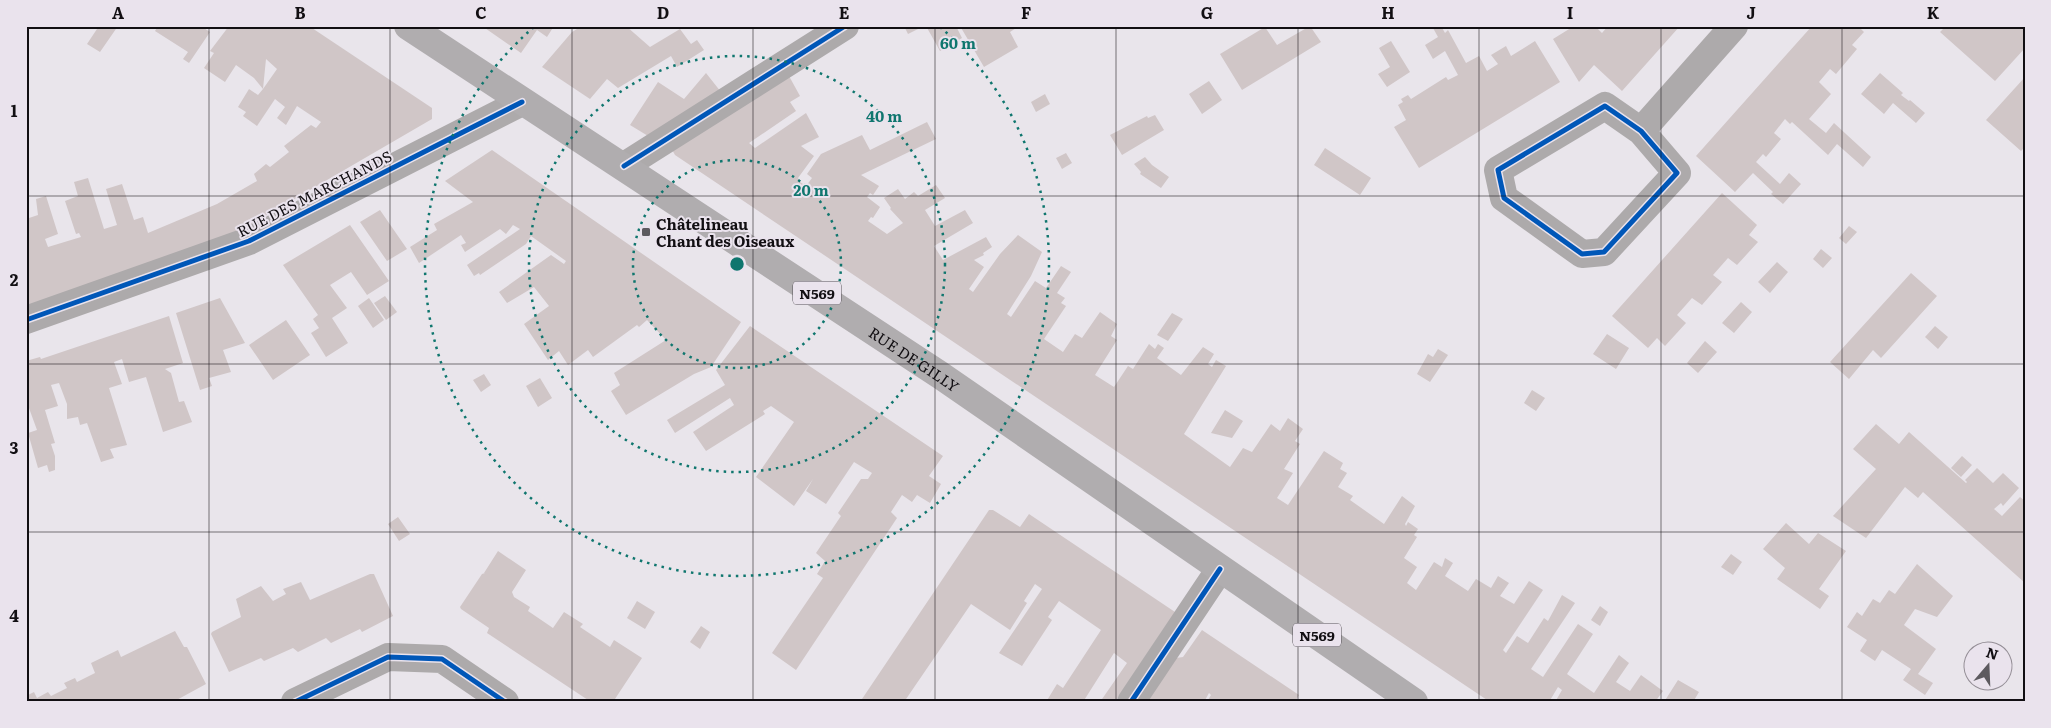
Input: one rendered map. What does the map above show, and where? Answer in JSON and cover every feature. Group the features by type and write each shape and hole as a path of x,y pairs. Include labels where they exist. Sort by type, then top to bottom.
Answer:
{"main road":[{"name":"RUE DE GILLY","path":"408,26 940,375 1414,702"}],"street":[{"path":"624,166 845,26"},
{"path":"1641,131 1734,26"},
{"name":"RUE DES MARCHANDS","path":"26,320 249,242 522,102"},
{"path":"1605,106 1641,131 1676,172 1604,252 1582,254 1504,198 1498,170 1605,106"},
{"path":"1131,702 1220,569"},
{"path":"295,702 388,657 442,659 505,702"}],"building":[{"path":"99,26 118,26 100,52 87,44"},
{"path":"158,26 201,26 210,32 189,63 183,59 188,52 155,31"},
{"path":"229,26 309,26 432,108 432,119 229,237 26,307 26,219 38,215 36,199 46,196 58,234 45,239 48,247 81,237 79,233 76,234 65,201 78,196 74,182 88,178 104,229 117,225 106,189 122,184 134,220 143,217 148,233 217,204 257,181 254,174 266,164 270,167 289,152 284,146 311,125 316,128 321,122 297,106 286,125 277,118 285,107 275,99 257,126 243,116 246,112 238,107 249,89 258,95 263,89 254,78 236,65 225,82 204,68 214,53 210,51","holes":["266,59 277,69 263,89"]},
{"path":"482,26 554,26 547,37 537,30 521,53"},
{"path":"582,26 594,26 596,28 599,26 626,26 650,47 680,29 691,44 697,40 704,50 677,67 671,56 618,88 607,79 590,99 542,67 572,32"},
{"path":"904,26 919,26 920,28 908,34"},
{"path":"926,26 956,26 962,38 940,51"},
{"path":"960,26 1019,26 1010,32 1018,47 984,67"},
{"path":"1310,26 1321,42 1242,90 1220,54 1265,27 1277,45"},
{"path":"1441,26 1445,33 1448,30 1466,63 1479,56 1487,71 1498,64 1491,55 1506,46 1511,56 1535,41 1560,82 1419,168 1394,127 1406,120 1398,105 1403,102 1401,99 1408,95 1411,99 1446,77 1448,80 1458,75 1445,51 1433,59 1425,45 1438,37 1433,28"},
{"path":"1574,26 1595,26 1602,33 1608,26 1680,26 1622,91 1594,65 1579,82 1553,39"},
{"path":"1812,26 1858,26 1864,32 1852,45 1857,49 1836,74 1830,69 1819,82 1831,94 1809,119 1826,133 1834,123 1871,157 1863,167 1837,144 1828,155 1792,122 1790,124 1785,119 1774,133 1781,139 1766,157 1763,154 1756,162 1780,184 1789,173 1801,184 1783,204 1771,194 1773,192 1753,173 1735,192 1696,156"},
{"path":"1946,26 2023,26 2025,48 1995,81 1940,32"},
{"path":"1391,41 1410,72 1387,87 1378,74 1390,67 1379,48"},
{"path":"706,73 721,92 653,139 630,125 658,82 684,99"},
{"path":"1880,73 1903,93 1901,95 1925,113 1916,123 1893,103 1884,114 1861,94"},
{"path":"789,76 800,96 790,102 796,111 749,143 755,148 806,113 819,137 801,146 814,156 798,178 800,182 806,186 812,178 807,174 821,154 862,135 870,150 927,122 936,139 861,175 879,186 873,195 870,193 867,197 880,207 873,218 871,217 868,221 887,234 903,223 890,209 884,198 898,189 905,199 914,192 918,196 936,185 945,198 925,210 935,226 965,210 973,223 934,246 943,260 986,237 992,247 983,253 984,255 974,260 984,267 969,289 973,292 1000,254 1018,235 1042,252 1031,276 1007,314 1011,317 1035,281 1046,288 1061,266 1071,272 1057,293 1065,298 1061,303 1066,306 1044,339 1063,352 1075,334 1082,338 1100,312 1117,324 1111,336 1117,340 1095,375 1114,387 1128,366 1133,369 1149,344 1155,349 1158,344 1164,348 1157,358 1181,375 1203,347 1214,354 1208,364 1212,367 1216,360 1226,366 1184,434 1230,467 1243,448 1252,452 1271,424 1280,431 1288,418 1303,429 1295,441 1300,444 1284,469 1293,473 1277,498 1288,505 1324,451 1343,463 1340,469 1347,473 1338,487 1353,496 1350,500 1384,524 1402,496 1415,506 1405,524 1406,526 1408,522 1418,529 1414,535 1417,537 1404,558 1417,567 1407,583 1416,590 1434,562 1442,567 1445,558 1453,563 1445,576 1468,591 1476,579 1491,588 1498,576 1509,583 1500,596 1514,604 1529,581 1543,590 1503,650 1506,653 1517,636 1528,643 1544,618 1548,621 1562,595 1575,603 1531,669 1543,677 1578,624 1593,634 1567,674 1594,693 1619,655 1629,663 1616,682 1630,691 1641,675 1663,691 1655,702 1555,702 1562,690 1558,687 1549,702 1490,702 675,155 670,146"},
{"path":"2025,77 2025,147 2021,151 1986,120"},
{"path":"1209,81 1222,100 1202,114 1189,94"},
{"path":"1045,94 1050,104 1036,112 1031,102"},
{"path":"1155,115 1164,130 1122,155 1110,135 1147,116 1148,118"},
{"path":"1325,148 1371,178 1360,195 1314,165"},
{"path":"492,150 741,322 711,367 694,374 626,415 611,391 620,385 614,373 666,340 647,320 639,327 637,325 593,357 588,350 568,365 559,351 548,360 524,324 549,306 534,287 507,303 499,292 551,255 564,264 566,261 531,236 526,244 480,275 479,273 474,276 467,265 520,229 513,225 506,234 500,229 465,252 461,245 466,243 461,235 419,263 410,247 437,230 434,224 473,202 445,181"},
{"path":"1066,153 1072,163 1062,169 1056,158"},
{"path":"1145,157 1152,165 1169,177 1161,188 1140,174 1141,172 1134,164"},
{"path":"1722,193 1757,225 1749,235 1758,242 1737,265 1728,258 1713,275 1722,282 1702,305 1692,298 1677,315 1686,323 1665,346 1657,338 1648,348 1612,316"},
{"path":"380,210 407,249 387,261 360,222"},
{"path":"350,225 389,281 367,295 351,272 330,285 347,308 332,318 348,343 326,357 311,333 319,328 313,319 318,315 283,265"},
{"path":"1849,226 1857,232 1846,244 1839,238"},
{"path":"1821,249 1832,258 1823,268 1813,259"},
{"path":"1777,262 1788,272 1770,293 1758,282"},
{"path":"1911,273 1937,296 1881,358 1873,350 1849,379 1830,362"},
{"path":"385,296 397,312 386,320 374,303"},
{"path":"220,298 245,343 223,350 231,372 209,378 212,386 200,390 176,313"},
{"path":"369,298 384,320 373,328 358,306"},
{"path":"1741,302 1752,312 1734,333 1722,323"},
{"path":"1172,313 1183,319 1168,341 1157,335"},
{"path":"169,316 183,363 165,369 171,373 179,402 184,401 192,422 163,432 146,377 129,382 122,359 114,362 122,384 109,388 127,445 110,449 114,458 101,462 87,423 80,425 78,417 67,419 67,404 59,383 51,385 58,406 45,410 55,443 51,444 55,456 55,470 49,472 47,465 38,468 28,433 37,430 26,400 26,361 40,357 41,359"},
{"path":"286,320 310,355 273,380 249,345"},
{"path":"750,326 943,456 929,476 941,484 930,503 917,495 912,502 902,495 891,512 897,518 796,670 772,653 823,578 817,574 825,561 816,553 841,516 838,513 861,479 868,479 872,473 854,462 826,504 806,491 813,479 794,506 756,477 794,422 771,406 763,411 765,414 706,451 693,432 734,405 730,398 675,433 667,420 725,385 716,370"},
{"path":"1935,326 1948,337 1938,349 1925,337"},
{"path":"1607,334 1629,348 1616,369 1593,354"},
{"path":"1705,341 1717,352 1698,373 1687,363"},
{"path":"1438,349 1448,355 1430,382 1417,374 1428,354 1433,357"},
{"path":"484,374 491,385 481,392 473,380"},
{"path":"540,378 552,398 538,407 526,386"},
{"path":"1532,390 1545,398 1536,411 1524,403"},
{"path":"1225,410 1243,421 1232,438 1211,433"},
{"path":"1876,424 1899,444 1909,432 1966,483 1965,480 1977,468 1993,483 2003,473 2019,488 2003,506 2001,503 1994,509 2002,516 2020,497 2025,501 2025,583 1923,492 1918,498 1905,487 1866,538 1833,516 1876,469 1853,449"},
{"path":"1962,456 1972,465 1961,477 1951,468"},
{"path":"989,510 993,510 1020,527 1029,514 1175,612 1115,702 1100,702 1127,663 1114,653 1083,702 1046,702 1057,684 1063,688 1101,630 1059,601 1048,617 1052,620 1022,666 999,653 1042,589 1035,584 1024,601 1027,603 1010,630 971,604 904,702 860,702"},
{"path":"398,517 410,534 399,541 388,524"},
{"path":"1786,523 1809,544 1818,533 1846,551 1819,589 1829,596 1820,609 1777,579 1785,568 1763,549"},
{"path":"498,551 526,570 512,592 514,597 530,607 528,611 553,628 564,612 583,624 580,627 610,647 614,640 642,658 613,702 591,702 487,633 489,628 461,609 460,607 482,574 485,573"},
{"path":"1731,554 1742,562 1733,575 1721,567"},
{"path":"1917,564 1953,596 1937,617 1915,609 1904,625 1936,649 1918,674 1933,683 1925,695 1903,680 1911,669 1882,650 1875,661 1860,651 1867,640 1847,627 1857,612 1862,616 1873,599 1880,603 1889,590 1895,594"},
{"path":"370,574 374,574 393,616 362,632 360,629 331,643 326,638 298,652 293,648 264,661 261,658 229,672 211,634 241,617 236,599 261,586 273,601 286,594 283,589 301,582 310,600"},
{"path":"637,601 655,612 645,629 627,618"},
{"path":"1600,606 1608,612 1600,626 1591,620"},
{"path":"701,626 710,632 700,649 690,642"},
{"path":"1202,630 1299,695 1295,702 1211,702 1208,700 1211,695 1209,693 1204,702 1152,702 1149,699 1176,658 1183,657"},
{"path":"175,631 184,647 187,647 206,684 173,702 26,702 26,696 34,692 37,698 48,692 51,696 67,688 64,683 75,678 77,682 95,673 91,663 118,650 121,657"},
{"path":"1678,680 1699,692 1693,702 1664,702"}],"cycle path":[{"path":"624,166 845,26"},
{"path":"26,320 249,241 522,102"},
{"path":"1605,106 1641,131 1677,173 1604,252 1582,254 1504,198 1498,170 1605,106"},
{"path":"1131,702 1220,569"},
{"path":"295,702 388,657 442,659 505,702"}],"place":[{"name":"Châtelineau Chant des Oiseaux","path":"646,232"}]}
